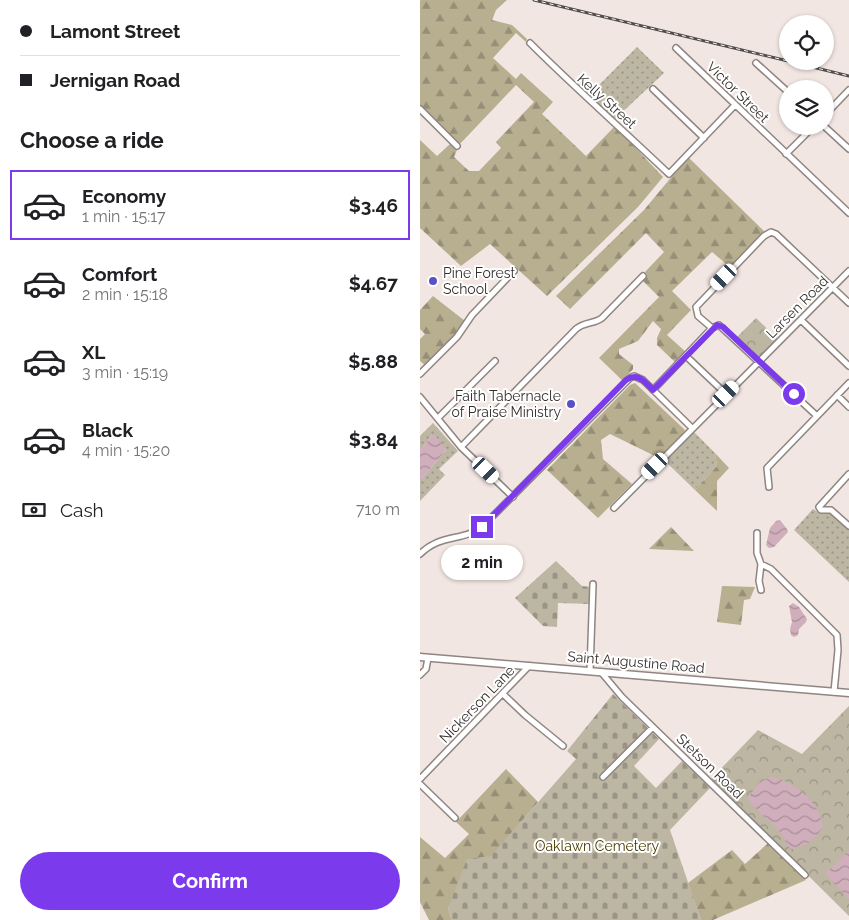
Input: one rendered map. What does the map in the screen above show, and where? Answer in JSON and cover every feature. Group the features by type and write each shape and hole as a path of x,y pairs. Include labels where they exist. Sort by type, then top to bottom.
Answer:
{"main road":[{"name":"Saint Augustine Road","path":"420,658 849,693"}],"street":[{"name":"Kelly Street","path":"530,43 570,83 618,124 670,174 704,138"},
{"name":"Victor Street","path":"676,48 849,213"},
{"path":"756,63 779,84"},
{"path":"653,89 704,138 736,105"},
{"path":"834,106 849,90"},
{"path":"420,109 458,146"},
{"path":"786,154 805,135"},
{"path":"834,135 849,149"},
{"path":"712,328 698,316 696,310 698,304 764,236 771,232 776,234 849,303"},
{"path":"420,374 457,337 472,315 514,271"},
{"name":"Larsen Road","path":"614,508 849,271"},
{"path":"461,446 576,329 581,325 595,322 602,318 643,276"},
{"path":"801,320 849,366"},
{"path":"653,390 717,325 721,326 760,361 817,416"},
{"path":"686,356 726,394"},
{"path":"438,418 495,361"},
{"path":"420,554 439,540 477,530 513,497 626,380 634,376 643,380 692,428"},
{"path":"769,487 767,468 849,383"},
{"path":"837,395 849,407"},
{"path":"420,397 461,446 513,497"},
{"path":"849,474 818,508 821,510 831,510 849,526"},
{"path":"757,533 757,553 761,564 759,581 762,590"},
{"path":"761,564 771,569 837,634 838,650 834,692"},
{"path":"590,671 593,584"},
{"path":"420,675 426,669 428,658"},
{"name":"Nickerson Lane","path":"420,779 529,666"},
{"name":"Stetson Road","path":"601,672 608,682 653,727 805,875"},
{"path":"503,694 563,746"},
{"path":"603,777 653,727"},
{"path":"420,784 455,818"}],"green space":[{"path":"420,0 507,0 496,10 492,20 512,25 527,39 526,42 516,33 493,58 516,79 521,73 553,102 542,114 586,156 615,126 663,177 638,207 547,296 490,244 461,266 420,228 420,140 437,156 451,143 457,150 454,157 469,171 479,171 501,148 496,142 534,102 516,85 459,145 420,106"},
{"path":"637,47 664,73 615,119 588,96"},
{"path":"688,157 765,232 731,268 712,252 672,291 691,310 667,335 687,353 676,363 657,345 657,338 661,329 653,321 638,341 619,349 619,354 633,365 633,369 623,381 599,358 659,297 642,280 647,275 645,272 664,252 646,233 570,309 556,296 644,210"},
{"path":"433,296 465,321 457,334 426,366 420,361 420,339 425,334 420,329 420,310"},
{"path":"756,318 778,339 759,358 737,337"},
{"path":"635,383 685,430 659,458 610,434 601,440 603,459 632,484 598,518 547,470 630,385"},
{"path":"433,423 458,451 439,469 445,475 420,501 420,481 446,450 432,435 420,451 420,436"},
{"path":"693,431 715,453 717,466 695,490 664,460"},
{"path":"715,453 729,468 717,481 717,511 695,490 717,466"},
{"path":"813,509 818,512 831,513 849,530 849,582 794,530"},
{"path":"671,527 694,551 649,549"},
{"path":"556,561 582,586 591,587 590,604 558,603 557,627 543,626 515,598"},
{"path":"722,586 755,587 750,599 744,600 741,625 717,622"},
{"name":"Oaklawn Cemetery","path":"613,694 659,739 634,766 656,788 682,761 710,788 670,830 701,920 452,920 448,908 467,859 491,856 576,759 567,751"},
{"path":"849,706 849,916 711,779 758,730 802,754"},
{"path":"506,769 538,802 448,908 452,920 429,920 420,902 420,837 445,858 469,834 456,822"},
{"path":"768,843 806,880 713,920 701,920 688,883 732,850 745,864"}],"water":[{"path":"432,435 435,435 446,450 420,481 420,451"},
{"path":"780,520 788,532 774,547 769,548 766,545 770,528 776,521"},
{"path":"793,603 799,607 807,619 799,629 798,635 794,637 791,635 790,629 792,622 789,606"},
{"path":"771,776 797,788 811,801 821,817 823,827 805,845 790,849 778,829 747,799 758,784"},
{"path":"849,850 849,899 825,874"}],"railway":[{"path":"534,0 779,59"},
{"path":"825,70 849,76"}],"place":[{"name":"Pine Forest School","path":"433,281"},
{"name":"Faith Tabernacle of Praise Ministry","path":"571,404"}],"route":[{"path":"482,527 626,380 634,376 639,377 653,390 717,325 723,327 794,394"}]}
